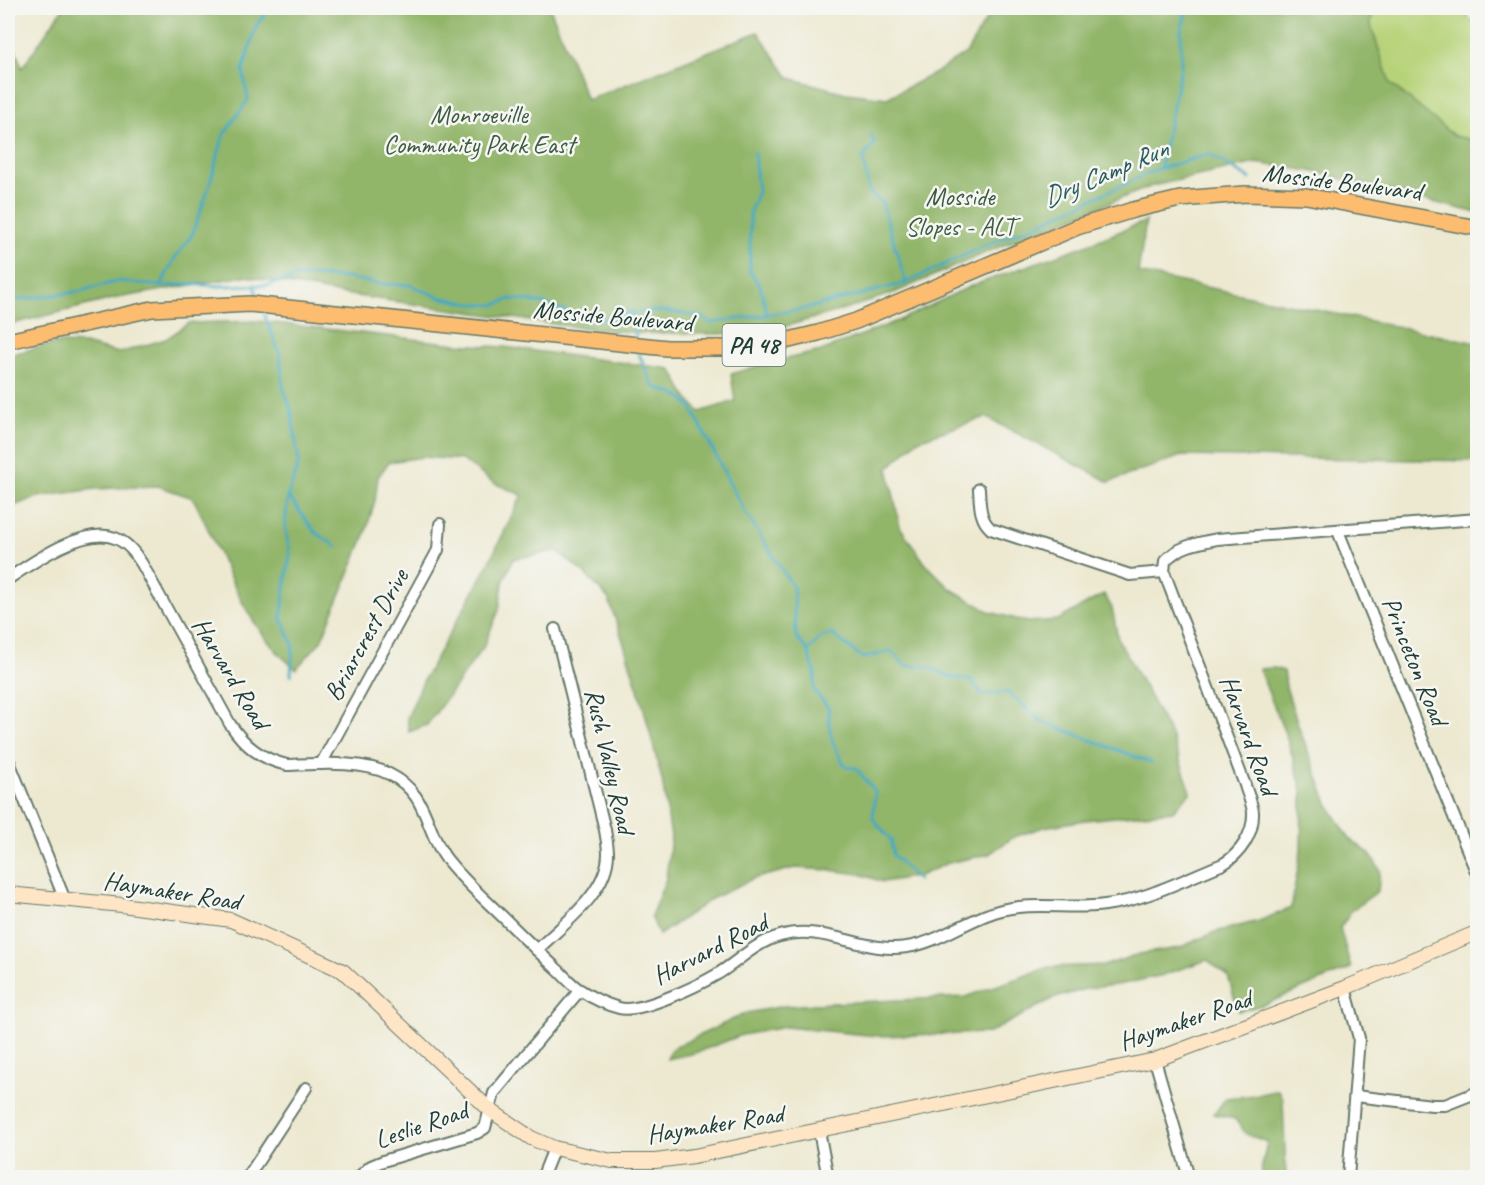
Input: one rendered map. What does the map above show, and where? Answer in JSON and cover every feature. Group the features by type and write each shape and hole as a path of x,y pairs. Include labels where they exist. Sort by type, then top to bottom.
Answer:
{"main road":[{"name":"Mosside Boulevard","path":"8,341 152,309 250,304 667,348 731,348 784,340 856,321 1077,228 1133,210 1180,199 1245,194 1306,196 1478,228"},
{"name":"Haymaker Road","path":"8,894 231,920 343,971 490,1110 531,1137 554,1148 612,1161 655,1161 694,1156 1155,1060 1345,988 1478,932"}],"street":[{"path":"979,489 982,516 986,525 991,529 1130,575 1164,572 1165,561 1176,551 1188,545 1216,539 1478,519"},
{"name":"Briarcrest Drive","path":"321,764 438,550 440,524"},
{"name":"Princeton Road","path":"1338,531 1478,876"},
{"name":"Harvard Road","path":"8,579 33,562 80,538 113,537 124,542 142,564 230,724 242,740 259,755 278,763 367,766 389,773 415,795 445,857 537,950 580,990 620,1009 632,1010 652,1004 715,976 758,945 780,936 808,931 870,947 906,947 938,938 995,912 1022,905 1102,906 1124,902 1223,864 1232,858 1249,836 1253,811 1245,784 1164,572"},
{"name":"Rush Valley Road","path":"537,950 592,896 604,875 608,852 605,830 555,629"},
{"path":"8,759 66,900"},
{"path":"1345,988 1359,1038 1348,1178"},
{"path":"490,1110 494,1093 580,990"},
{"path":"1155,1060 1190,1178"},
{"path":"248,1178 306,1088"},
{"path":"1355,1096 1439,1105 1463,1099 1478,1092"},
{"name":"Leslie Road","path":"358,1178 371,1166 382,1161 477,1133 485,1128 490,1110"},
{"path":"819,1131 828,1178"},
{"path":"542,1178 554,1148"}],"green space":[{"path":"63,8 550,8 587,100 758,32 789,78 846,93 887,98 937,72 967,52 993,8 1372,8 1371,26 1390,83 1454,136 1477,141 1477,213 1311,171 1256,163 1152,186 1001,246 896,292 783,327 720,334 640,333 568,326 336,293 245,276 117,298 8,325 8,27 22,68"},
{"path":"1372,8 1470,8 1467,17 1477,24 1477,141 1454,136 1389,83 1371,26"},
{"path":"1146,221 1138,273 1477,343 1477,461 1181,456 1109,482 986,417 918,440 888,468 900,527 925,563 951,589 990,612 1028,622 1058,620 1104,594 1112,608 1118,639 1171,735 1191,792 1173,811 1085,820 1044,827 1014,837 989,854 948,863 919,876 883,882 860,874 795,868 752,879 713,898 659,935 651,916 666,879 671,837 662,780 644,709 608,598 585,574 557,551 513,559 503,583 499,610 483,648 427,725 409,732 407,718 424,679 485,571 522,495 494,483 462,460 423,457 389,462 378,477 375,500 365,535 321,641 296,669 261,633 248,612 193,498 158,486 95,489 38,497 8,508 8,355 56,343 84,344 119,353 166,339 189,323 258,321 456,344 504,347 671,369 687,398 700,412 735,401 731,374 821,351 900,320 971,286"},
{"path":"1274,668 1284,671 1286,687 1299,728 1329,806 1349,838 1369,853 1380,870 1378,891 1352,910 1340,928 1351,968 1263,1005 1238,1011 1228,976 1207,960 1163,975 1085,989 1052,999 989,1033 877,1036 785,1027 742,1035 695,1053 667,1059 671,1049 746,1013 785,1006 965,997 1049,967 1106,965 1139,954 1179,948 1215,932 1259,921 1291,908 1301,851 1302,790 1288,741 1259,669"},
{"path":"1278,1090 1283,1100 1286,1177 1260,1177 1267,1142 1246,1134 1235,1119 1214,1114 1226,1098"}],"waterway":[{"path":"161,285 175,258 192,235 224,134 248,100 243,70 257,24 271,8"},
{"name":"Dry Camp Run","path":"1160,168 1181,67 1181,31 1187,8"},
{"path":"870,135 875,143 863,158 869,192 882,203 906,283"},
{"path":"754,152 758,191 750,212 750,272 760,285 767,314"},
{"name":"Dry Camp Run","path":"8,301 76,292 119,281 160,286 269,285 297,277 316,276 348,278 380,284 410,285 439,297 472,304 494,305 511,299 541,303 586,318 605,319 631,312 664,311 699,316 711,323 804,309 906,283 1155,170 1209,154 1250,179"},
{"path":"254,285 258,296"},
{"path":"631,312 636,336"},
{"path":"264,314 280,354 283,387 291,409 299,462 288,496 285,525 290,554 281,617 293,644 291,675"},
{"path":"639,354 653,386 681,397 691,407 743,509 793,587 796,637 808,651 815,673 814,690 829,709 830,732 838,754 846,767 856,768 875,792 873,819 891,840 893,855 918,880"},
{"path":"289,497 315,532 337,547"},
{"path":"808,651 821,637 832,634 863,658 891,651 906,666 926,666 950,677 971,680 982,695 1008,692 1041,721 1152,763"}],"park label":[{"name":"Monroeville Community Park East","path":"479,129"},
{"name":"Mosside Slopes - ALT","path":"960,211"}]}
